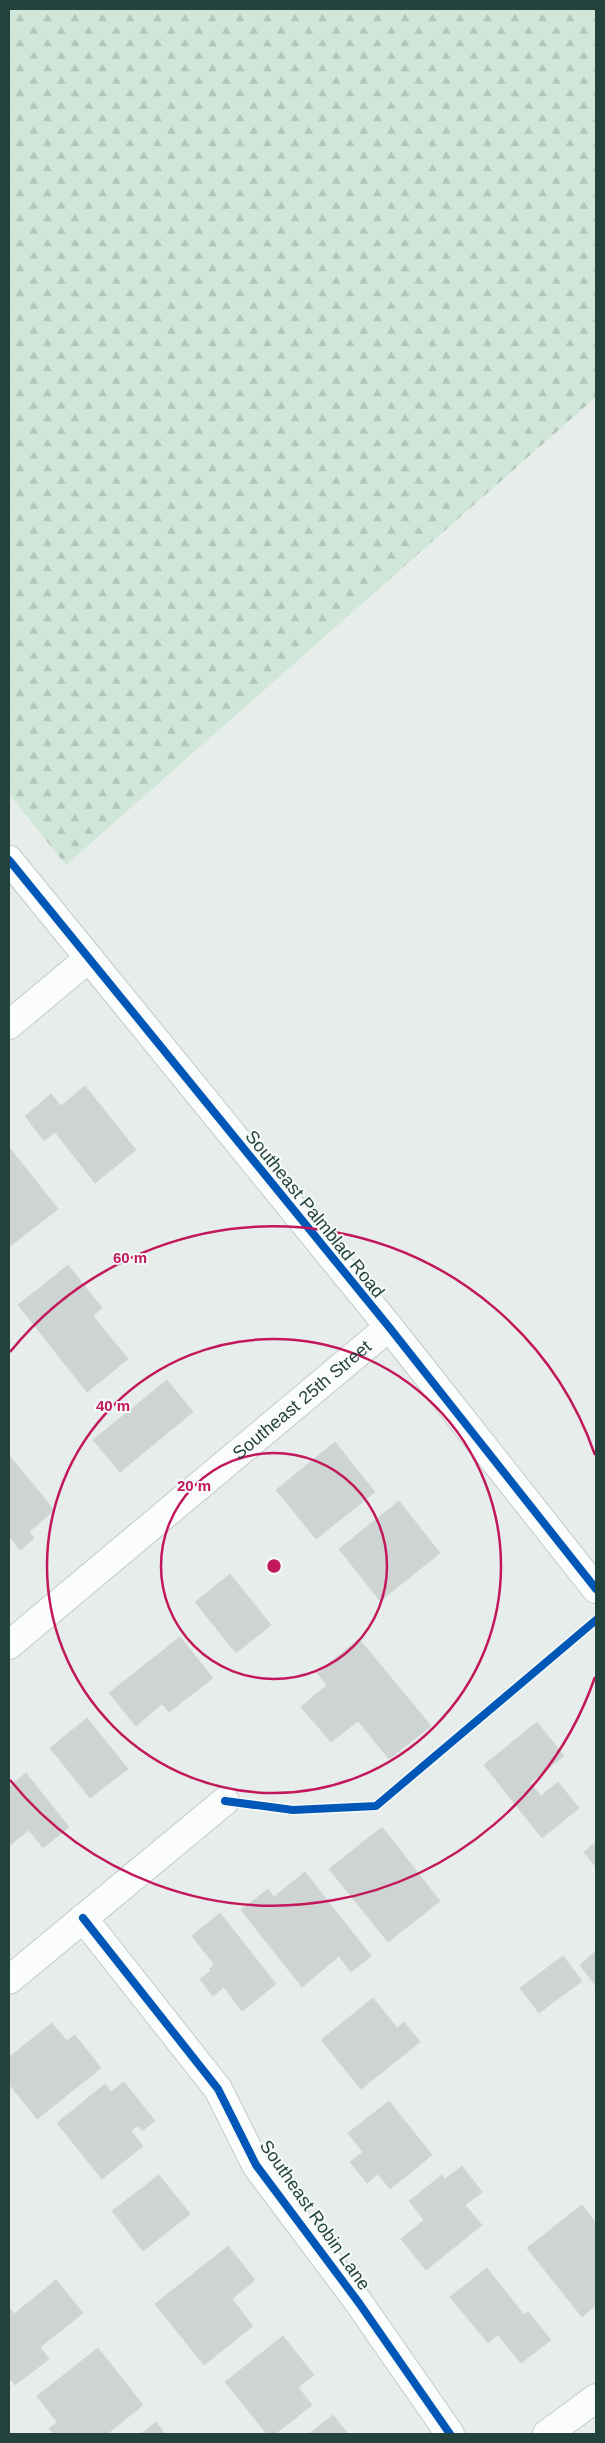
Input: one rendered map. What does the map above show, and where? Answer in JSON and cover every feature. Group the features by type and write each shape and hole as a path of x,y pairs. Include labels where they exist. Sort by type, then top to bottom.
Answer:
{"street":[{"name":"Southeast Palmblad Road","path":"9,860 389,1327 596,1589"},
{"path":"9,1025 89,958"},
{"name":"Southeast 25th Street","path":"9,1645 389,1327"},
{"path":"9,1980 225,1801"},
{"name":"Southeast Robin Lane","path":"83,1918 218,2088 256,2165 359,2303 450,2434"},
{"path":"547,2434 596,2398"}],"green space":[{"path":"9,9 596,9 596,397 66,865 9,794"}],"building":[{"path":"85,1086 136,1150 95,1183 55,1132 44,1141 25,1116 51,1094 61,1106"},
{"path":"9,1147 58,1209 9,1247"},
{"path":"68,1265 102,1308 93,1316 128,1359 87,1392 18,1305"},
{"path":"167,1380 193,1412 120,1472 93,1440"},
{"path":"335,1442 375,1492 316,1539 276,1490"},
{"path":"9,1455 54,1510 29,1532 34,1538 20,1550 9,1536"},
{"path":"399,1501 440,1553 380,1601 339,1549"},
{"path":"230,1574 271,1625 236,1653 195,1602"},
{"path":"180,1637 213,1678 169,1712 162,1704 136,1726 109,1693"},
{"path":"359,1639 431,1726 389,1759 358,1721 331,1742 301,1707 327,1685 317,1673"},
{"path":"87,1718 128,1769 90,1798 50,1748"},
{"path":"537,1722 564,1756 530,1783 541,1796 558,1782 579,1808 542,1838 484,1765"},
{"path":"26,1773 69,1827 43,1848 29,1830 9,1846 9,1787"},
{"path":"382,1827 440,1901 388,1942 329,1869"},
{"path":"596,1842 596,1867 584,1852"},
{"path":"305,1872 371,1956 351,1972 339,1956 302,1987 241,1910 268,1889 274,1897"},
{"path":"220,1913 276,1984 242,2011 224,1987 213,1996 200,1979 211,1971 209,1969 214,1964 192,1936"},
{"path":"596,1951 596,1986 580,1965"},
{"path":"563,1956 582,1981 539,2013 520,1988"},
{"path":"373,1998 397,2028 404,2022 420,2042 361,2089 321,2040"},
{"path":"52,2023 67,2041 75,2035 101,2068 37,2119 9,2084 9,2057"},
{"path":"124,2082 155,2121 142,2131 138,2125 131,2131 143,2146 102,2179 57,2123 105,2084 111,2092"},
{"path":"389,2101 432,2155 390,2189 378,2174 367,2183 350,2162 363,2152 348,2133"},
{"path":"462,2166 482,2192 465,2205 482,2225 426,2270 401,2239 424,2220 409,2201 442,2175 445,2179"},
{"path":"159,2175 190,2214 143,2251 112,2211"},
{"path":"582,2205 596,2223 596,2305 582,2317 527,2248"},
{"path":"228,2246 255,2280 232,2299 253,2326 204,2365 155,2304"},
{"path":"487,2268 524,2315 528,2312 551,2340 521,2363 498,2335 488,2343 450,2297"},
{"path":"56,2280 83,2313 40,2347 49,2359 15,2385 9,2377 9,2307 14,2314"},
{"path":"283,2336 314,2375 298,2387 312,2405 275,2434 267,2434 225,2382"},
{"path":"98,2348 143,2405 107,2434 54,2434 49,2429 57,2422 37,2396"},
{"path":"333,2415 348,2434 309,2434"},
{"path":"156,2422 165,2434 141,2434"}],"cycle path":[{"path":"9,860 389,1327 596,1589"},
{"path":"225,1801 293,1810 376,1806 596,1620"},
{"path":"83,1918 218,2089 256,2165 359,2303 450,2434"}]}
